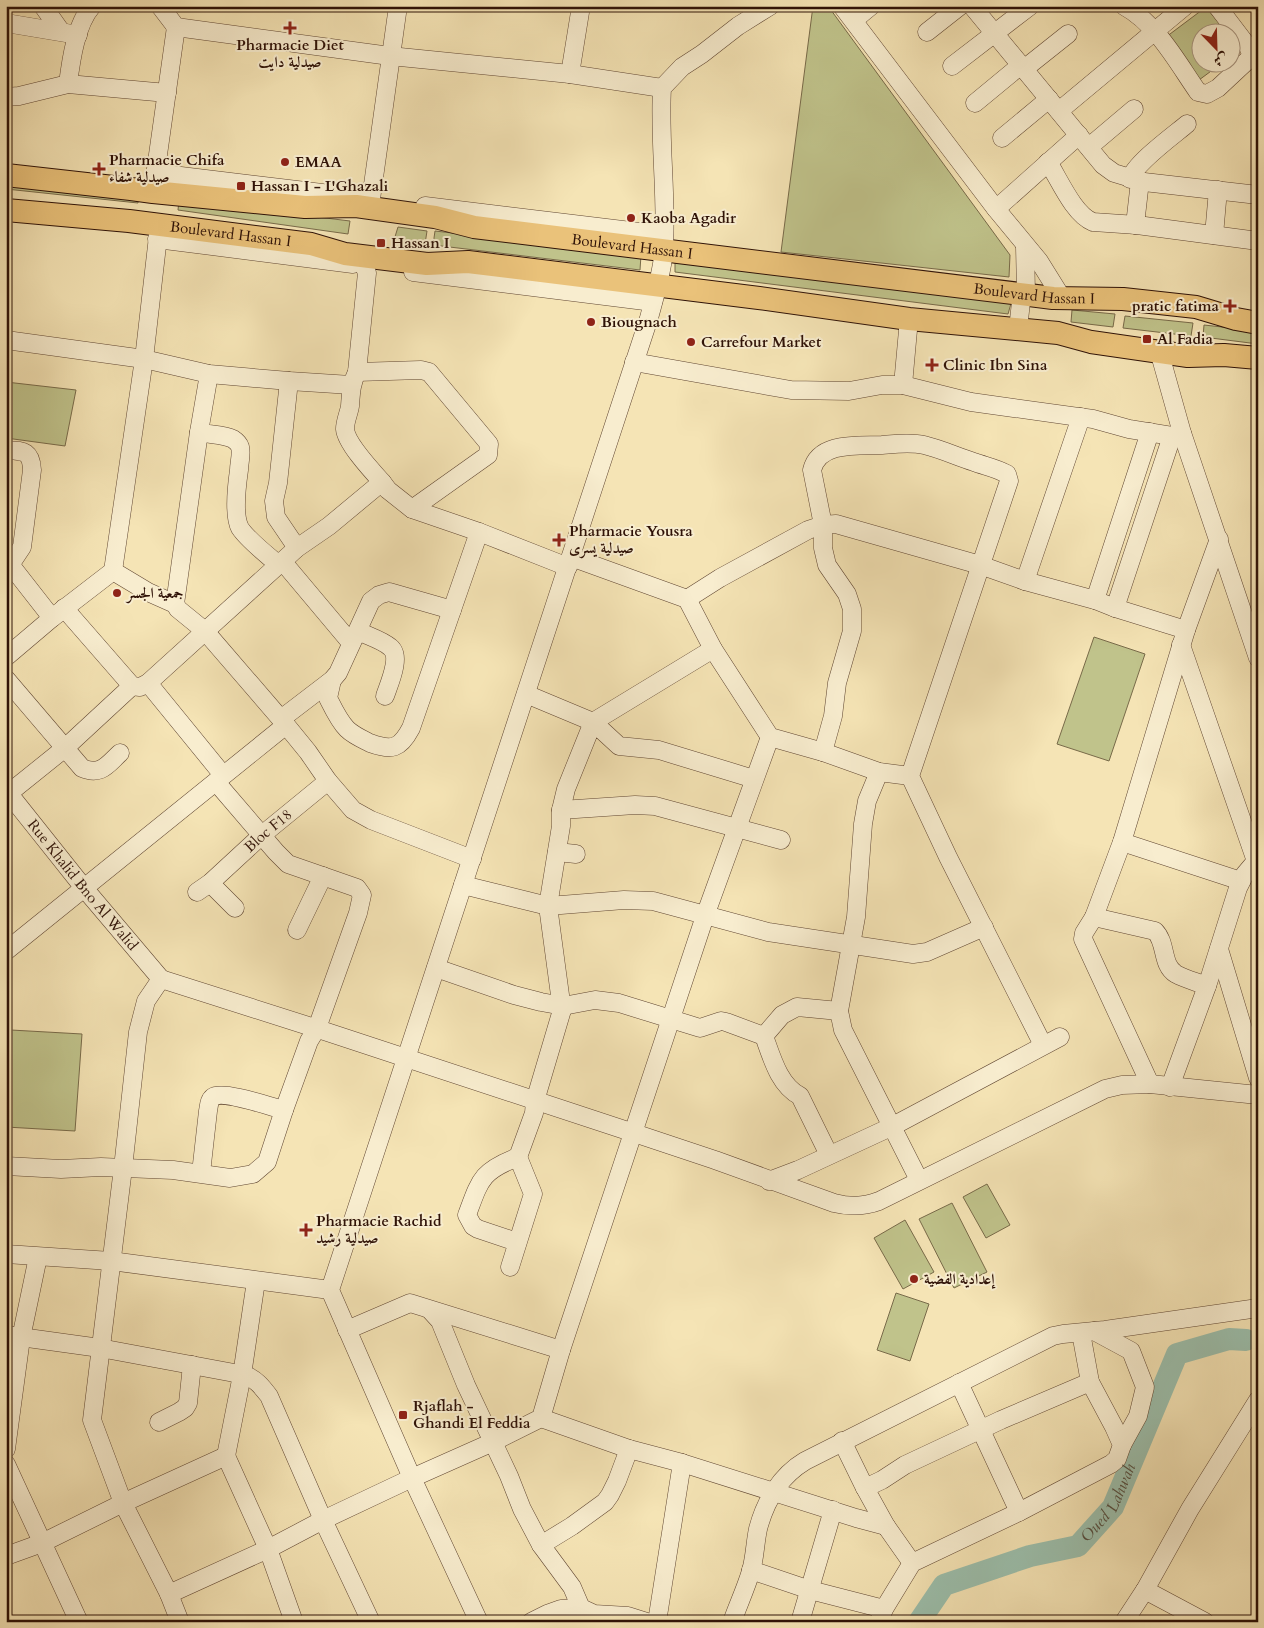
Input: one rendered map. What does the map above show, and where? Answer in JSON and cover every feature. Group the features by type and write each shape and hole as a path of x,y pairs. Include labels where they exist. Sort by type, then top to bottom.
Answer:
{"main road":[{"name":"Boulevard Hassan I","path":"6,175 131,188 154,183 305,206 356,206 435,217 474,227 664,242 1026,294 1062,298 1124,299 1196,307 1236,319 1258,323"},
{"name":"Boulevard Hassan I","path":"6,210 158,232 311,244 362,261 422,268 468,262 655,294 1058,333 1091,342 1188,356 1224,355 1258,358"}],"street":[{"path":"43,6 60,30"},
{"path":"68,84 70,63 81,23 92,6"},
{"path":"160,6 176,27 390,56 570,74 662,88"},
{"path":"371,199 398,6"},
{"path":"570,74 581,6"},
{"path":"479,1622 412,1478 330,1290 655,294 664,242 662,88 682,66 702,54 738,26 770,6"},
{"path":"842,6 996,209 1039,261 1062,298"},
{"path":"854,20 871,6"},
{"path":"927,32 960,6"},
{"path":"972,6 1103,165 1114,173 1135,180 1258,195"},
{"path":"952,66 1030,6"},
{"path":"1124,6 1141,18 1155,32 1198,92 1207,94 1249,59 1251,52 1216,6"},
{"path":"1002,138 1054,105 1155,32 1185,6"},
{"path":"6,23 78,34"},
{"path":"176,27 154,183 371,199 664,242"},
{"path":"975,103 1068,34"},
{"path":"6,97 19,96 68,84 167,93"},
{"path":"996,209 1048,162 1134,109"},
{"path":"1135,225 1135,180 1131,174 1140,163 1187,124"},
{"path":"1048,162 1078,211 1086,219 1258,241"},
{"path":"1214,235 1218,190"},
{"path":"6,657 58,613 113,571 144,359 158,232"},
{"path":"1018,329 1021,302 1026,294 1025,246"},
{"path":"362,261 367,273 354,378 345,429 352,446 388,490 412,509 569,562 687,599 713,649 770,737 823,752 879,772 910,776"},
{"path":"903,385 909,318"},
{"path":"6,340 144,359 209,374 289,381 354,378 421,370 429,372 489,444 488,454 412,509"},
{"path":"1158,351 1177,434 1219,539 1258,658"},
{"path":"634,362 791,390 849,390 882,385 903,385 972,402 1081,417 1129,429 1177,434"},
{"path":"175,604 209,374"},
{"path":"289,381 278,483 274,501 276,517 297,548"},
{"path":"1024,581 1081,417"},
{"path":"199,432 228,437 237,441 240,445 237,485 237,518 240,528 259,548 281,564 354,637 389,646 393,651 393,671 384,696"},
{"path":"1095,600 1150,432"},
{"path":"1115,608 1177,434"},
{"path":"823,752 833,716 837,683 852,631 852,609 846,594 827,565 823,548 823,525 812,470 814,461 822,454 832,450 859,445 923,444 998,469 1007,474 1009,481 910,776 948,857 1043,1045"},
{"path":"6,450 23,451 29,455 32,470 22,547 14,559 7,564 58,613 140,685 220,778 262,835 288,864 357,888 362,895 358,913 317,1028 309,1041 267,1162 258,1172 249,1176 230,1178 173,1170 101,1167 61,1169 6,1166"},
{"path":"8,792 66,748 205,631 297,548 330,526 382,482"},
{"path":"687,599 720,578 808,530 823,525 844,525 980,564 1024,581 1095,600 1183,638 1253,839 1257,864 1242,881 1207,986 1170,1087"},
{"path":"332,680 328,698 345,727 355,736 382,748 391,748 406,738 479,532"},
{"path":"1150,1084 1083,939 1084,933 1094,917 1122,842 1183,638 1219,539"},
{"path":"113,571 148,592 175,604 178,609 205,631 308,752 328,781 346,802 361,815 472,859"},
{"path":"6,951 220,778 283,722 292,708 332,680 338,673 371,601 379,595 389,592 452,610"},
{"path":"510,1267 533,1194 531,1185 518,1157 534,1113 535,1100 563,1006 548,906 557,852 561,810 566,788 593,722 713,649"},
{"path":"6,679 82,768 96,772 104,768 120,754"},
{"path":"526,694 593,722 619,746 659,750 754,779"},
{"path":"541,1418 561,1350 705,916 770,737"},
{"path":"879,772 867,802 863,824 856,917 839,1011 843,1030 919,1180"},
{"name":"Bloc F18","path":"235,908 203,887 262,835 328,781"},
{"name":"Rue Khalid Bno Al Walid","path":"8,792 84,888 161,979"},
{"path":"561,810 647,805 781,840"},
{"path":"1122,842 1242,881"},
{"path":"557,852 576,854"},
{"path":"296,930 323,876"},
{"path":"463,885 548,906 640,900 667,904 705,916 776,933 920,954 984,927"},
{"path":"1094,917 1155,931 1163,941 1170,968 1176,973 1207,986"},
{"path":"1218,949 1258,1078"},
{"path":"436,968 514,995 563,1006 580,1002 605,1000 619,1002 702,1028 722,1021 764,1036 784,1083 792,1092 800,1096 829,1155"},
{"path":"180,1622 169,1594 123,1503 92,1424 138,1032 146,1001 161,979 535,1100 715,1160 769,1181 848,1206 870,1204 1105,1088 1150,1084 1258,1095"},
{"path":"764,1036 782,1015 797,1008 839,1011"},
{"path":"769,1181 798,1170 893,1126 1060,1037"},
{"path":"201,1173 208,1111 213,1097 227,1095 284,1110"},
{"path":"518,1157 485,1174 475,1193 467,1215 473,1226 478,1229 518,1242"},
{"path":"6,1254 111,1261 330,1290"},
{"path":"6,1450 14,1337 38,1257"},
{"path":"256,1281 242,1375 226,1456 268,1549 294,1622"},
{"path":"347,1330 408,1303 561,1350"},
{"path":"732,1622 751,1570 761,1520 786,1474 795,1467 842,1441 1044,1340 1063,1334 1258,1308"},
{"path":"430,1310 440,1321 522,1509 541,1545 572,1587 581,1608"},
{"path":"1088,1332 1090,1382 1122,1445"},
{"path":"751,1570 882,1616 912,1563 1020,1512 1114,1462 1119,1456 1122,1445 1138,1416 1145,1387 1131,1351 1088,1332"},
{"path":"14,1337 100,1348 242,1375 253,1379 269,1396 372,1622"},
{"path":"160,1422 185,1408 188,1403 192,1366"},
{"path":"865,1488 882,1480 905,1465 1090,1382"},
{"path":"959,1383 1020,1512"},
{"path":"1124,1622 1145,1590 1190,1509 1257,1403"},
{"path":"169,1594 268,1549 324,1520 541,1418 629,1449 682,1463 774,1493 886,1526"},
{"path":"842,1441 886,1526 912,1563"},
{"path":"541,1545 572,1526 604,1502 617,1481 629,1449"},
{"path":"6,1556 42,1543 123,1503 226,1456"},
{"path":"657,1622 682,1463"},
{"path":"6,1464 79,1622"},
{"path":"800,1622 833,1510"},
{"path":"1145,1590 1205,1622"},
{"path":"531,1622 561,1609 581,1608 594,1614 628,1616 647,1622"}],"green space":[{"path":"813,6 828,6 1010,255 1009,277 781,252"},
{"path":"1206,7 1218,22 1192,22 1192,71 1166,37"},
{"path":"1193,72 1210,72 1199,80"},
{"path":"6,178 139,192 138,203 6,189"},
{"path":"179,200 350,221 348,234 178,210"},
{"path":"398,227 427,231 425,244 394,240"},
{"path":"435,231 641,255 640,270 433,245"},
{"path":"675,262 1012,300 1008,314 675,272"},
{"path":"1072,310 1115,314 1113,327 1071,322"},
{"path":"1125,316 1193,323 1191,336 1123,328"},
{"path":"1204,325 1258,331 1258,344 1203,337"},
{"path":"6,382 76,390 65,446 6,438"},
{"path":"1094,637 1145,654 1109,761 1057,744"},
{"path":"11,1030 82,1034 75,1131 6,1127"},
{"path":"987,1184 1010,1225 986,1238 963,1197"},
{"path":"952,1203 987,1272 954,1288 919,1219"},
{"path":"905,1220 934,1272 903,1289 874,1238"},
{"path":"896,1293 929,1304 910,1361 877,1350"}],"waterway":[{"name":"Oued Lahwah","path":"919,1622 944,1585 1030,1556 1078,1546 1113,1507 1177,1354 1229,1339 1246,1340"}],"place":[{"name":"Pharmacie Diet صيدلية دايت","path":"290,28"},
{"name":"EMAA","path":"285,162"},
{"name":"Pharmacie Chifa صيدلية شفاء","path":"99,169"},
{"name":"Hassan I - L'Ghazali","path":"241,186"},
{"name":"Kaoba Agadir","path":"631,218"},
{"name":"Hassan I","path":"381,243"},
{"name":"pratic fatima","path":"1230,306"},
{"name":"Biougnach","path":"591,322"},
{"name":"Al Fadia","path":"1147,339"},
{"name":"Carrefour Market","path":"691,342"},
{"name":"Clinic Ibn Sina","path":"932,365"},
{"name":"Pharmacie Yousra صيدلية يسرى","path":"559,540"},
{"name":"جمعية الجسر","path":"117,593"},
{"name":"Pharmacie Rachid صيدلية رشيد","path":"306,1230"},
{"name":"إعدادية الفضية","path":"914,1279"},
{"name":"Rjaflah - Ghandi El Feddia","path":"403,1415"}]}
